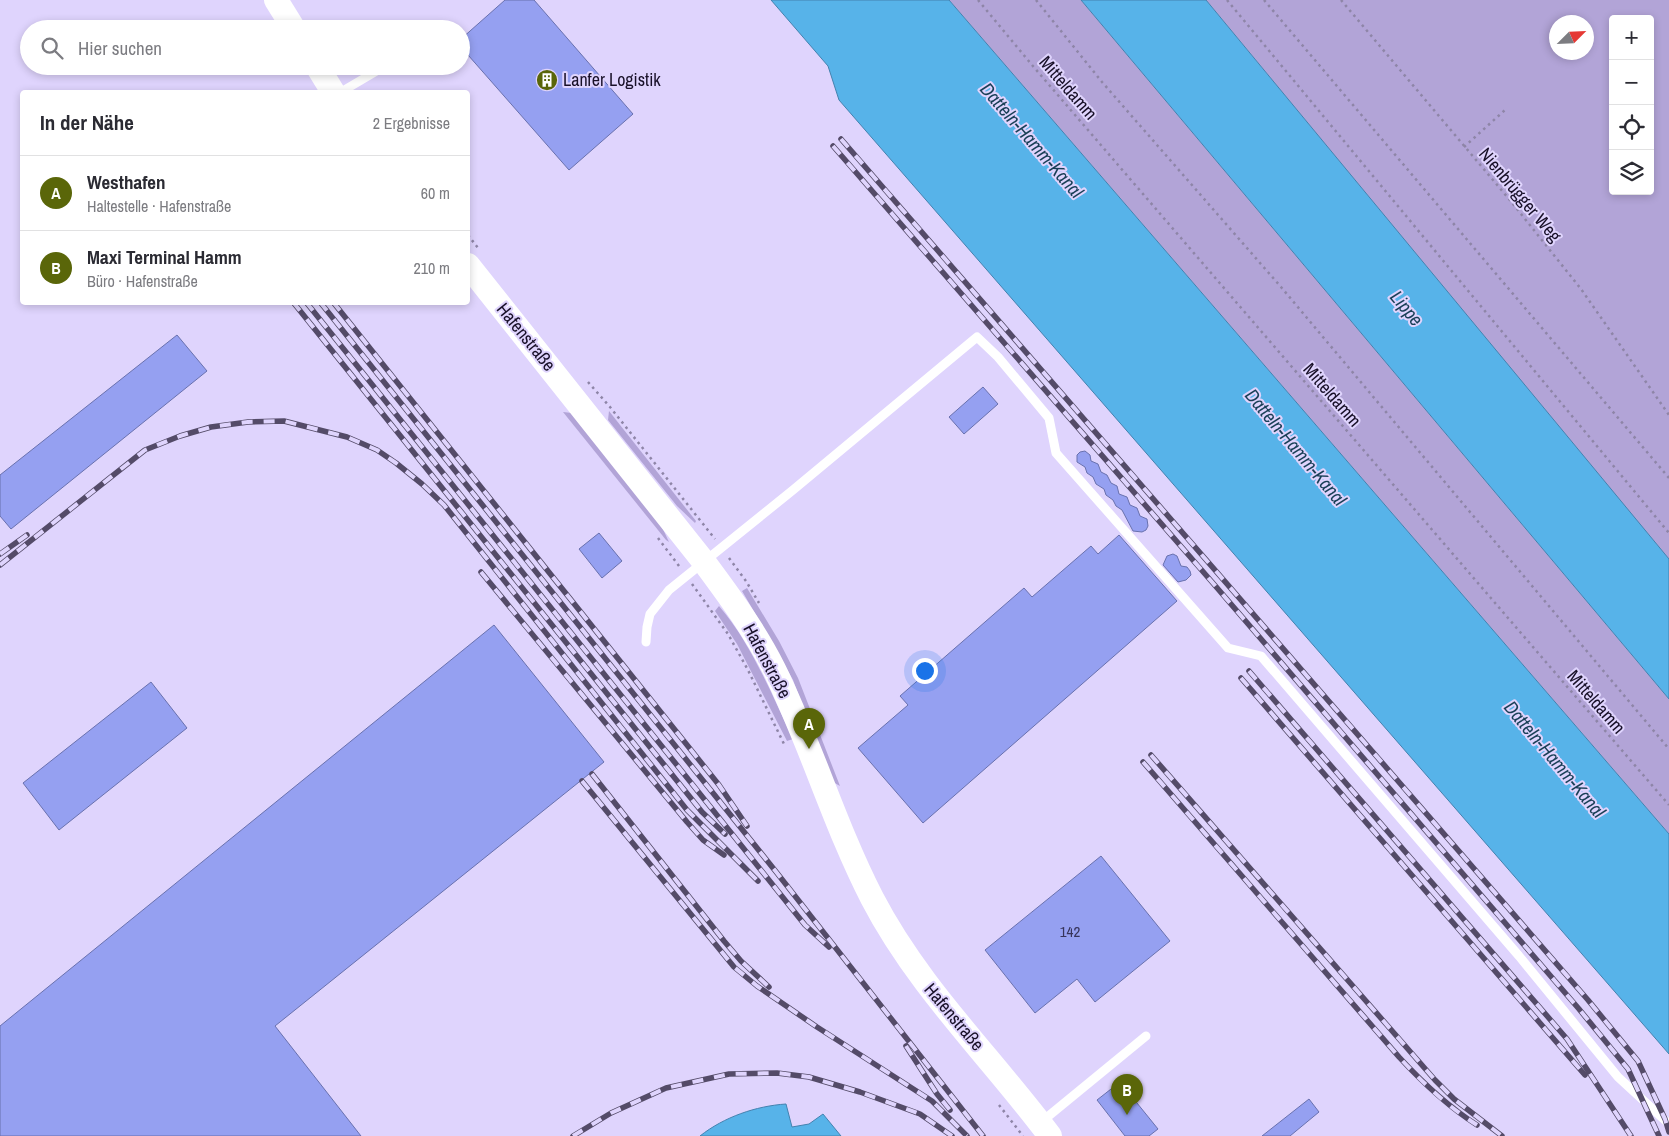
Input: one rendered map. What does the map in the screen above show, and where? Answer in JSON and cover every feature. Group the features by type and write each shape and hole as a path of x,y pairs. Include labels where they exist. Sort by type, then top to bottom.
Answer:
{"street":[{"path":"276,0 288,20"},
{"path":"322,75 331,90"},
{"name":"Hafenstraße","path":"470,268 695,569 741,612 773,668 809,749 851,855 872,899 896,940 1038,1132"}],"lane":[{"path":"344,90 370,75"},
{"path":"646,642 650,614 669,590 977,336 998,357 1049,418 1056,453 1228,648 1261,656 1519,956 1618,1077 1669,1124"},
{"path":"1038,1132 1146,1036"}],"path":[{"name":"Mitteldamm","path":"978,0 1669,805"},
{"path":"1036,0 1102,82 1300,310 1669,749"},
{"path":"1227,0 1669,533"},
{"path":"1264,0 1669,478"},
{"name":"Nienbrügger Weg","path":"1341,0 1581,289 1669,415"},
{"path":"1464,147 1505,110"},
{"path":"654,532 695,569 785,746"},
{"path":"995,1101 1038,1132"}],"shaded area":[{"path":"949,0 1081,0 1669,699 1669,834"},
{"path":"1206,0 1669,0 1669,559 1641,526"},
{"path":"609,411 696,521 695,523 677,506 608,420"},
{"path":"563,412 572,413 661,525 669,542 666,540"},
{"path":"747,588 779,641 798,678 840,786 831,781 793,680 742,591"},
{"path":"719,606 751,653 793,739 787,741 737,644 715,611"}],"water":[{"name":"Datteln-Hamm-Kanal","path":"771,0 949,0 1669,834 1669,1054 839,100 828,66"},
{"name":"Lippe","path":"1081,0 1206,0 1669,559 1669,699"},
{"path":"786,1104 792,1127 809,1124 823,1114 841,1136 700,1136 730,1118 763,1107"}],"building":[{"name":"Lanfer Logistik","path":"505,0 534,0 633,114 569,170 470,57 470,31"},
{"path":"177,335 207,371 11,529 0,516 0,475"},
{"path":"983,387 998,404 964,434 949,417"},
{"path":"1085,451 1090,455 1091,461 1098,464 1101,472 1107,475 1111,483 1117,486 1119,494 1127,497 1130,505 1137,508 1140,516 1147,519 1148,526 1146,530 1142,532 1133,531 1122,510 1106,495 1104,489 1096,484 1093,477 1087,473 1085,467 1077,462 1077,455"},
{"path":"599,533 622,561 602,578 579,549"},
{"path":"1119,535 1177,601 923,823 858,748 908,705 900,696 1024,588 1032,597 1091,546 1098,554"},
{"path":"1173,554 1177,556 1181,566 1187,567 1190,571 1191,575 1186,580 1178,582 1163,565 1167,556"},
{"path":"494,625 604,762 275,1026 361,1136 0,1136 0,1026"},
{"path":"151,682 187,728 59,830 23,783"},
{"path":"1101,856 1170,941 1095,1002 1077,979 1035,1013 985,950"},
{"path":"1120,1082 1158,1129 1149,1136 1125,1136 1097,1100"},
{"path":"1309,1099 1319,1112 1290,1136 1262,1136"}],"railway":[{"path":"841,139 1588,1000 1638,1061 1665,1119 1669,1132"},
{"path":"833,146 1212,582 1579,1009 1628,1069 1659,1136"},
{"path":"295,305 702,812 725,834"},
{"path":"308,305 805,925 829,947"},
{"path":"322,305 777,873 983,1136"},
{"path":"335,305 719,785 747,826"},
{"path":"0,565 145,450 180,436 211,427 248,422 284,421 347,437 377,450 396,463 444,505 687,810 758,881"},
{"path":"0,554 27,535"},
{"path":"481,572 687,822 703,840 724,855"},
{"path":"1249,671 1567,1039 1631,1136"},
{"path":"1241,678 1585,1075"},
{"path":"1151,755 1435,1080 1454,1099 1502,1136"},
{"path":"1143,762 1399,1057 1436,1094 1477,1125"},
{"path":"592,774 724,941 741,961 769,987"},
{"path":"582,781 734,967 757,986 817,1027 932,1101 967,1136"},
{"path":"906,1046 937,1094 950,1110"},
{"path":"573,1136 611,1113 666,1088 729,1074 777,1073 809,1077 860,1092 920,1114 952,1136"}],"place":[{"name":"Lanfer Logistik","path":"547,80"},
{"name":"Westhafen","path":"809,749"},
{"name":"Maxi Terminal Hamm","path":"1127,1115"}]}
